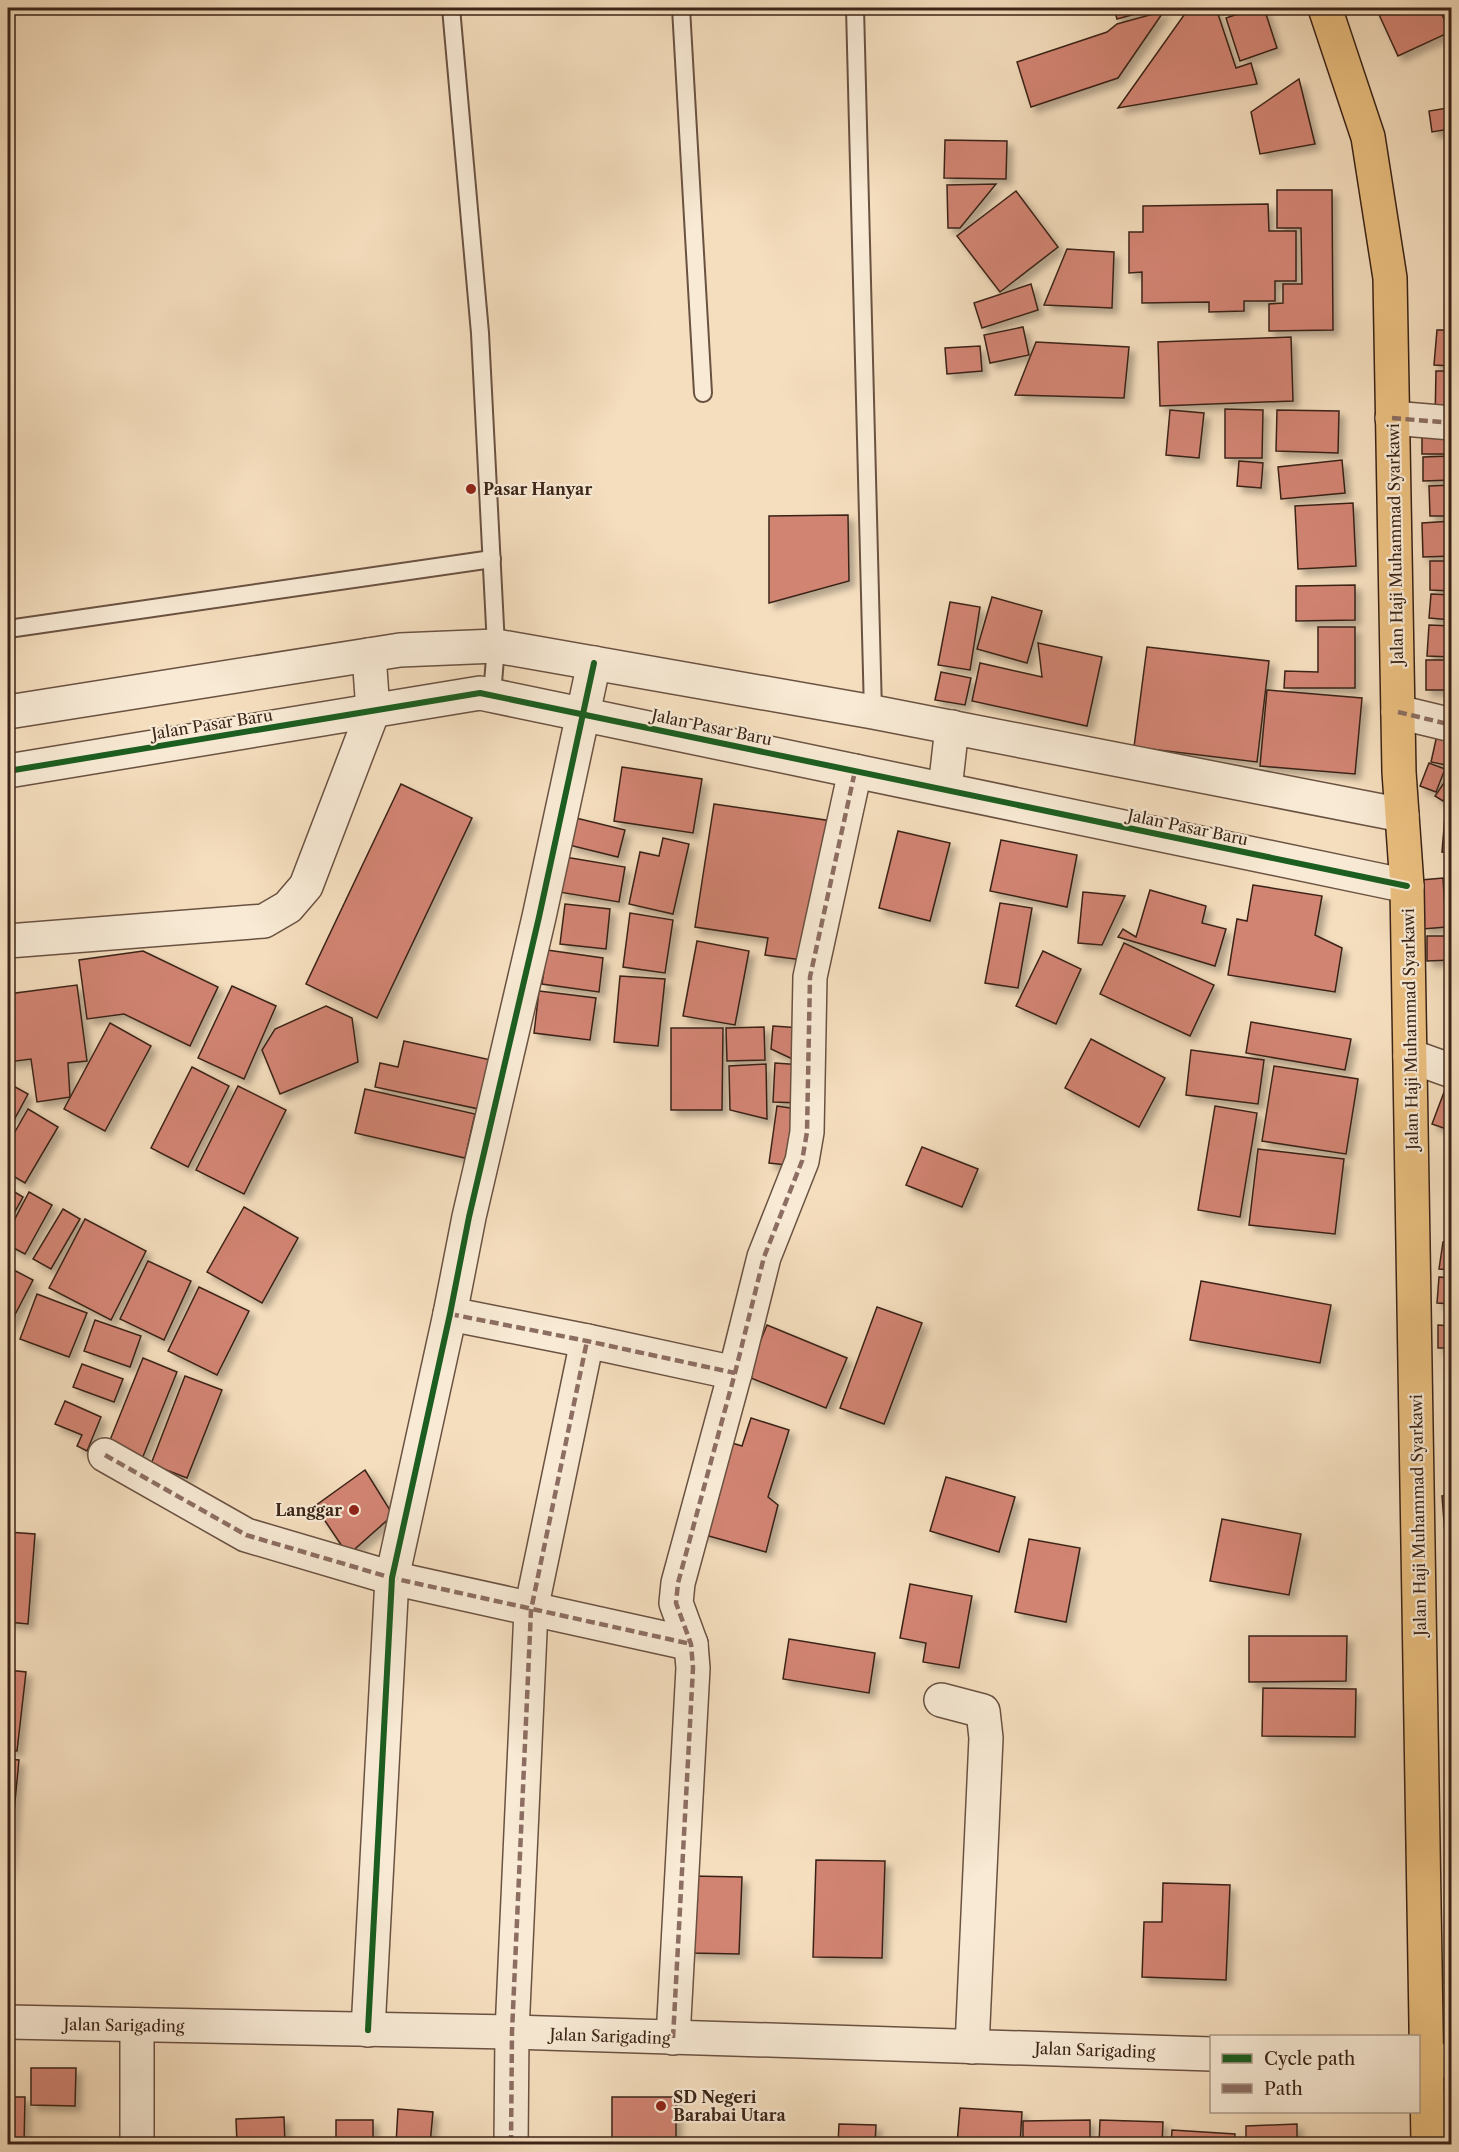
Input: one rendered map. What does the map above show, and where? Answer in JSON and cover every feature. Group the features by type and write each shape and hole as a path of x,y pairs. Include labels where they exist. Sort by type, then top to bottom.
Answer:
{"main road":[{"name":"Jalan Haji Muhammad Syarkawi","path":"1324,8 1368,137 1390,278 1398,712 1407,886 1432,2061 1428,2145"}],"street":[{"path":"1392,418 1452,423"},
{"path":"8,712 400,650 496,646 873,712 1402,816"},
{"path":"8,941 264,921 288,907 306,886 373,711 369,655"},
{"path":"368,2030 392,1578 450,1314 469,1216 594,663"},
{"name":"Jalan Pasar Baru","path":"8,771 480,693 1407,886"},
{"path":"1398,712 1452,725"},
{"path":"945,789 952,727"},
{"path":"673,2038 693,1668 691,1644 676,1603 678,1583 764,1257 802,1161 807,1132 810,977 855,771"},
{"path":"1410,1056 1452,1071"},
{"path":"450,1314 735,1373"},
{"path":"511,2145 512,2032 531,1610 586,1341"},
{"path":"105,1455 246,1535 392,1578 691,1644"},
{"path":"941,1700 984,1711 985,1720 972,2046"},
{"name":"Jalan Sarigading","path":"8,2022 512,2032 1210,2054"},
{"path":"137,2025 137,2145"}],"lane":[{"path":"451,8 480,333 496,646 492,695"},
{"path":"681,8 703,393"},
{"path":"855,8 873,712"},
{"path":"8,629 492,559"}],"building":[{"path":"1114,8 1157,8 1117,19"},
{"path":"1189,8 1216,8 1236,68 1251,63 1257,84 1118,108"},
{"path":"1256,8 1264,8 1277,48 1240,61 1226,18"},
{"path":"1376,8 1439,8 1450,32 1398,56"},
{"path":"1164,11 1118,78 1031,107 1017,62 1107,32 1117,24"},
{"path":"1299,79 1315,144 1260,154 1251,112"},
{"path":"1447,108 1450,129 1432,132 1429,111"},
{"path":"945,140 1007,141 1006,179 944,178"},
{"path":"996,184 960,228 948,228 947,185"},
{"path":"1277,190 1332,190 1333,330 1269,331 1269,304 1283,303 1283,284 1302,284 1301,228 1277,228"},
{"path":"1016,191 1058,247 1000,292 957,236"},
{"path":"1268,204 1269,231 1296,231 1296,281 1275,281 1275,301 1244,301 1244,311 1209,312 1209,302 1142,303 1142,272 1129,273 1129,232 1143,232 1143,206"},
{"path":"1067,249 1114,252 1112,308 1044,305"},
{"path":"1031,284 1038,310 982,328 974,303"},
{"path":"1023,327 1029,355 990,363 984,335"},
{"path":"1437,330 1452,330 1452,366 1434,365"},
{"path":"1291,337 1293,401 1160,406 1158,342"},
{"path":"1036,342 1129,347 1124,398 1015,395"},
{"path":"980,346 982,371 947,374 945,348"},
{"path":"1436,371 1452,371 1452,421 1435,421"},
{"path":"1225,409 1263,410 1262,458 1225,458"},
{"path":"1170,410 1204,413 1199,458 1166,455"},
{"path":"1277,410 1339,411 1338,453 1276,451"},
{"path":"1422,430 1452,430 1452,454 1422,454"},
{"path":"1452,456 1452,480 1423,481 1423,457"},
{"path":"1342,460 1345,493 1281,499 1278,467"},
{"path":"1239,461 1263,463 1261,488 1237,486"},
{"path":"1452,485 1452,516 1430,516 1429,486"},
{"path":"1353,503 1356,566 1298,569 1295,506"},
{"path":"848,515 849,581 769,603 769,516"},
{"path":"1452,521 1452,556 1423,557 1422,523"},
{"path":"1430,561 1452,561 1452,591 1430,590"},
{"path":"1355,585 1355,620 1296,621 1296,586"},
{"path":"1431,594 1452,595 1452,620 1429,618"},
{"path":"992,597 1042,611 1027,663 977,649"},
{"path":"950,602 980,607 970,670 938,665"},
{"path":"1429,625 1452,626 1452,657 1427,656"},
{"path":"1318,627 1355,627 1355,688 1284,688 1285,671 1318,672"},
{"path":"1038,643 1102,657 1087,726 972,701 980,663 1042,677"},
{"path":"1147,647 1269,661 1257,762 1134,747"},
{"path":"1426,660 1452,660 1452,690 1426,690"},
{"path":"941,672 971,678 965,705 935,700"},
{"path":"1267,690 1362,698 1355,774 1260,766"},
{"path":"1437,735 1452,738 1451,766 1431,762"},
{"path":"1429,763 1445,769 1436,792 1420,786"},
{"path":"622,767 702,779 693,833 614,821"},
{"path":"1446,780 1452,783 1452,789 1443,801 1435,796"},
{"path":"401,784 472,818 377,1018 306,984"},
{"path":"714,804 832,821 810,961 765,955 768,938 695,927"},
{"path":"1445,816 1452,817 1452,853 1442,852"},
{"path":"576,818 625,830 618,857 569,845"},
{"path":"898,831 950,843 930,921 879,908"},
{"path":"663,838 689,844 673,914 629,904 640,852 659,856"},
{"path":"1001,840 1077,855 1067,907 990,891"},
{"path":"565,857 625,867 619,902 559,892"},
{"path":"1448,857 1452,857 1452,884 1447,884"},
{"path":"1443,878 1446,927 1423,929 1421,880"},
{"path":"1253,885 1322,896 1315,935 1342,948 1335,992 1228,975 1237,919 1247,921"},
{"path":"1150,890 1206,906 1202,923 1226,929 1215,966 1118,937 1123,929 1136,937"},
{"path":"1083,892 1125,896 1102,945 1078,943"},
{"path":"1000,903 1032,908 1018,988 985,983"},
{"path":"565,904 610,909 606,949 560,944"},
{"path":"630,913 673,920 665,973 623,967"},
{"path":"1427,936 1452,936 1452,960 1427,961"},
{"path":"697,941 749,951 735,1025 683,1016"},
{"path":"1124,943 1214,985 1190,1036 1100,994"},
{"path":"547,950 603,958 599,992 542,984"},
{"path":"143,951 218,987 190,1046 124,1014 87,1019 79,960"},
{"path":"1043,951 1081,969 1056,1024 1016,1006"},
{"path":"620,976 665,979 658,1046 614,1042"},
{"path":"77,985 87,1061 68,1063 70,1097 37,1102 31,1059 8,1062 8,994"},
{"path":"232,986 276,1006 244,1079 198,1058"},
{"path":"539,991 596,998 590,1040 534,1033"},
{"path":"326,1006 352,1018 358,1062 280,1094 262,1050 275,1029"},
{"path":"1251,1022 1351,1039 1345,1070 1246,1053"},
{"path":"110,1023 151,1046 105,1131 64,1109"},
{"path":"773,1026 801,1028 799,1062 771,1049"},
{"path":"764,1027 765,1060 727,1061 726,1028"},
{"path":"671,1028 723,1028 722,1110 671,1110"},
{"path":"1091,1039 1165,1078 1139,1127 1065,1088"},
{"path":"404,1041 491,1060 479,1109 375,1087 380,1063 398,1067"},
{"path":"1191,1050 1264,1060 1258,1104 1186,1095"},
{"path":"775,1063 803,1065 801,1103 773,1102"},
{"path":"766,1064 767,1119 730,1110 729,1066"},
{"path":"1274,1066 1358,1079 1346,1154 1262,1141"},
{"path":"192,1067 229,1086 188,1167 151,1148"},
{"path":"8,1083 28,1094 14,1120 8,1117"},
{"path":"238,1086 286,1110 244,1194 196,1170"},
{"path":"1446,1087 1452,1089 1452,1131 1432,1124"},
{"path":"365,1089 475,1114 465,1158 355,1133"},
{"path":"777,1106 803,1110 796,1166 769,1163"},
{"path":"1215,1106 1257,1113 1240,1217 1198,1210"},
{"path":"28,1109 58,1127 25,1183 8,1173 8,1144"},
{"path":"922,1147 978,1169 962,1207 906,1185"},
{"path":"1258,1149 1344,1159 1335,1234 1249,1225"},
{"path":"1447,1186 1452,1186 1452,1220 1445,1220"},
{"path":"8,1188 23,1197 8,1224"},
{"path":"29,1192 52,1205 25,1254 8,1245 8,1232"},
{"path":"244,1207 298,1238 262,1303 207,1272"},
{"path":"63,1209 80,1219 51,1269 33,1259"},
{"path":"85,1219 146,1251 111,1320 49,1288"},
{"path":"1443,1242 1452,1243 1452,1270 1439,1269"},
{"path":"148,1261 191,1281 164,1340 120,1319"},
{"path":"8,1267 33,1280 8,1328"},
{"path":"1439,1277 1452,1278 1452,1304 1437,1303"},
{"path":"1201,1281 1331,1305 1320,1363 1190,1340"},
{"path":"199,1287 249,1311 217,1375 168,1351"},
{"path":"37,1294 87,1313 69,1357 20,1339"},
{"path":"877,1307 922,1323 884,1424 840,1408"},
{"path":"95,1320 141,1336 130,1367 84,1351"},
{"path":"767,1325 847,1358 826,1408 746,1376"},
{"path":"1438,1325 1452,1326 1452,1348 1438,1348"},
{"path":"1448,1355 1452,1355 1452,1388 1449,1388"},
{"path":"143,1358 177,1372 142,1459 108,1445"},
{"path":"82,1364 123,1379 114,1402 73,1387"},
{"path":"185,1376 222,1390 187,1478 151,1464"},
{"path":"65,1401 101,1417 87,1451 77,1446 82,1435 55,1424"},
{"path":"1447,1410 1452,1410 1452,1490 1447,1490"},
{"path":"751,1418 789,1430 768,1497 778,1505 766,1552 698,1533 732,1443 742,1446"},
{"name":"Langgar","path":"365,1470 393,1515 348,1555 315,1506"},
{"path":"946,1477 1015,1497 999,1552 930,1531"},
{"path":"1452,1495 1452,1546 1446,1547 1442,1496"},
{"path":"1222,1519 1301,1534 1289,1595 1210,1581"},
{"path":"8,1532 35,1534 28,1624 8,1622"},
{"path":"1029,1539 1080,1548 1066,1622 1015,1612"},
{"path":"910,1584 972,1596 959,1668 923,1662 926,1643 900,1638"},
{"path":"1249,1636 1347,1636 1346,1681 1249,1682"},
{"path":"789,1639 875,1653 869,1693 783,1679"},
{"path":"8,1670 26,1672 17,1751 8,1750"},
{"path":"1263,1688 1356,1689 1355,1737 1262,1736"},
{"path":"8,1759 19,1760 8,1874"},
{"path":"816,1860 885,1861 882,1958 813,1957"},
{"path":"692,1876 742,1877 739,1954 690,1953"},
{"path":"1163,1883 1230,1885 1226,1980 1142,1977 1144,1922 1162,1922"},
{"path":"31,2068 76,2068 75,2106 31,2105"},
{"path":"8,2097 25,2097 24,2144 8,2144"},
{"path":"612,2097 676,2097 676,2144 612,2144"},
{"path":"960,2108 1022,2112 1020,2144 957,2144"},
{"path":"398,2109 433,2112 430,2144 396,2144"},
{"path":"284,2117 285,2144 237,2144 236,2119"},
{"path":"336,2120 373,2120 373,2144 336,2144"},
{"path":"1090,2120 1090,2144 1023,2144 1023,2121"},
{"path":"1100,2120 1163,2122 1162,2144 1099,2144"},
{"path":"839,2124 876,2125 875,2144 838,2144"},
{"path":"1297,2124 1297,2144 1246,2144 1246,2126"},
{"path":"1172,2130 1235,2134 1234,2144 1171,2144"},
{"path":"883,2140 948,2144 883,2144"}],"marked path":[{"path":"1392,418 1452,423"},
{"path":"1398,712 1452,725"},
{"path":"673,2038 693,1668 691,1644 676,1603 678,1583 764,1257 802,1161 807,1132 810,977 855,771"},
{"path":"450,1314 735,1373"},
{"path":"511,2144 512,2032 531,1610 587,1341"},
{"path":"105,1455 246,1535 392,1578 691,1644"}],"cycle path":[{"path":"368,2030 392,1578 469,1217 539,917 594,663"},
{"path":"8,771 480,693 1407,886"}],"place":[{"name":"Pasar Hanyar","path":"471,489"},
{"name":"Langgar","path":"354,1510"},
{"name":"SD Negeri Barabai Utara","path":"661,2106"}]}
